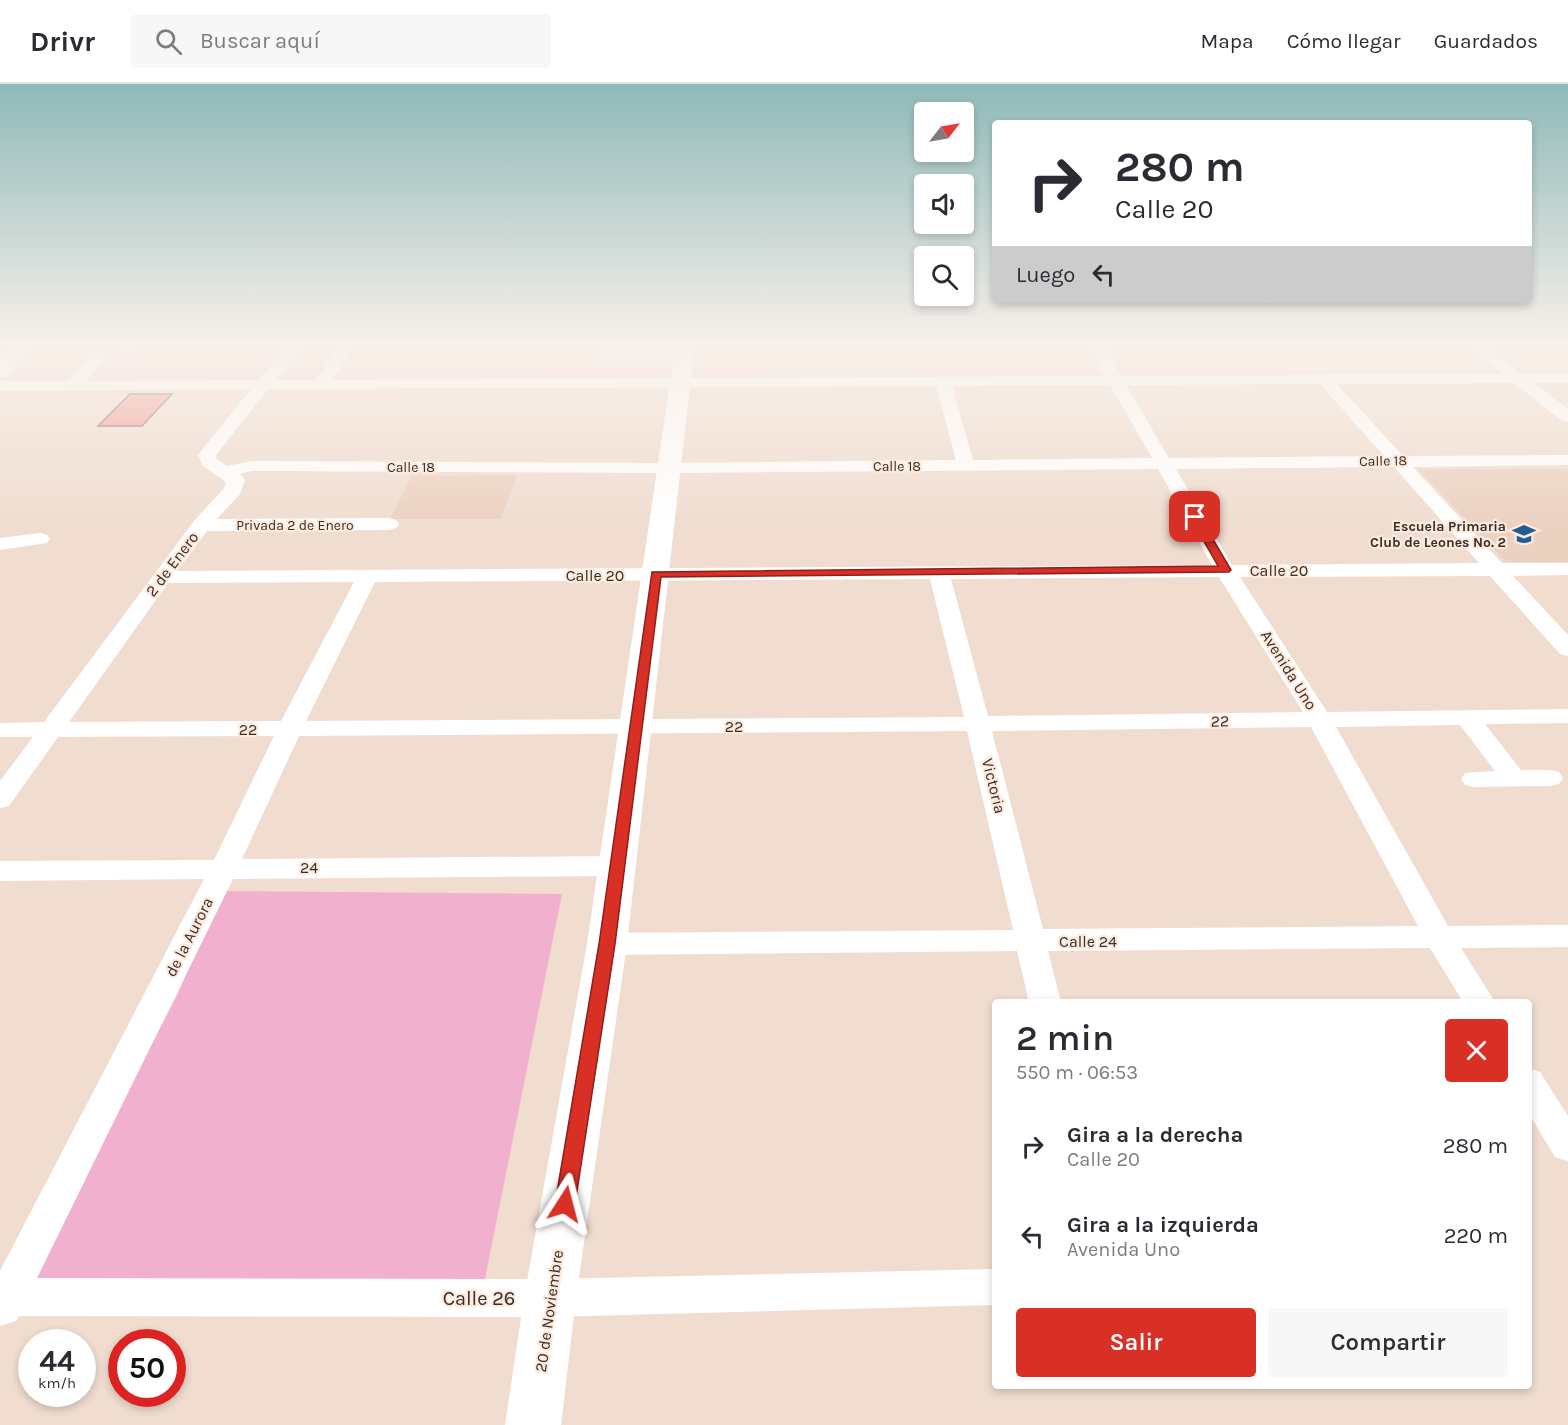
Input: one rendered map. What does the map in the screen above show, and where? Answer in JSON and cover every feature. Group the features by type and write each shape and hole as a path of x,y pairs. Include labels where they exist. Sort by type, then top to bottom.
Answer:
{"main road":[{"name":"20 de Noviembre","path":"533,1425 550,1298 607,944 678,404"}],"street":[{"path":"226,472 209,462 207,454 249,404"},
{"path":"949,404 966,466"},
{"name":"Avenida Uno","path":"1130,404 1225,570 1320,720 1440,939 1477,999"},
{"path":"1346,404 1568,649"},
{"path":"1550,404 1568,417"},
{"name":"Calle 18","path":"226,472 252,466 670,468 1568,460"},
{"name":"2 de Enero","path":"0,800 201,525 233,490 236,480 226,472"},
{"name":"Privada 2 de Enero","path":"201,525 389,524"},
{"path":"0,544 40,539"},
{"name":"Calle 20","path":"162,577 1568,569"},
{"name":"Victoria","path":"939,572 1044,999"},
{"name":"de la Aurora","path":"3,1302 224,868 290,729 368,576"},
{"name":"22","path":"0,730 978,724 1568,716"},
{"path":"1467,718 1513,777"},
{"path":"1474,779 1550,778"},
{"name":"24","path":"0,871 618,866"},
{"name":"Calle 24","path":"607,944 1440,939 1568,936"},
{"path":"1532,1088 1568,1146"},
{"name":"Calle 26","path":"3,1302 550,1298 992,1287"}],"shaded area":[{"name":"Escuela Primaria Club de Leones No. 2","path":"1418,469 1568,469 1568,562 1506,562"},
{"path":"517,475 501,519 390,519 412,476"},
{"path":"219,891 562,894 483,1289 21,1294 178,994"}],"building":[{"path":"120,404 163,404 142,426 98,426"}],"place":[{"name":"Escuela Primaria Club de Leones No. 2","path":"1524,534"}],"route":[{"path":"565,1204 607,944 656,574 1225,570 1195,517"}]}
